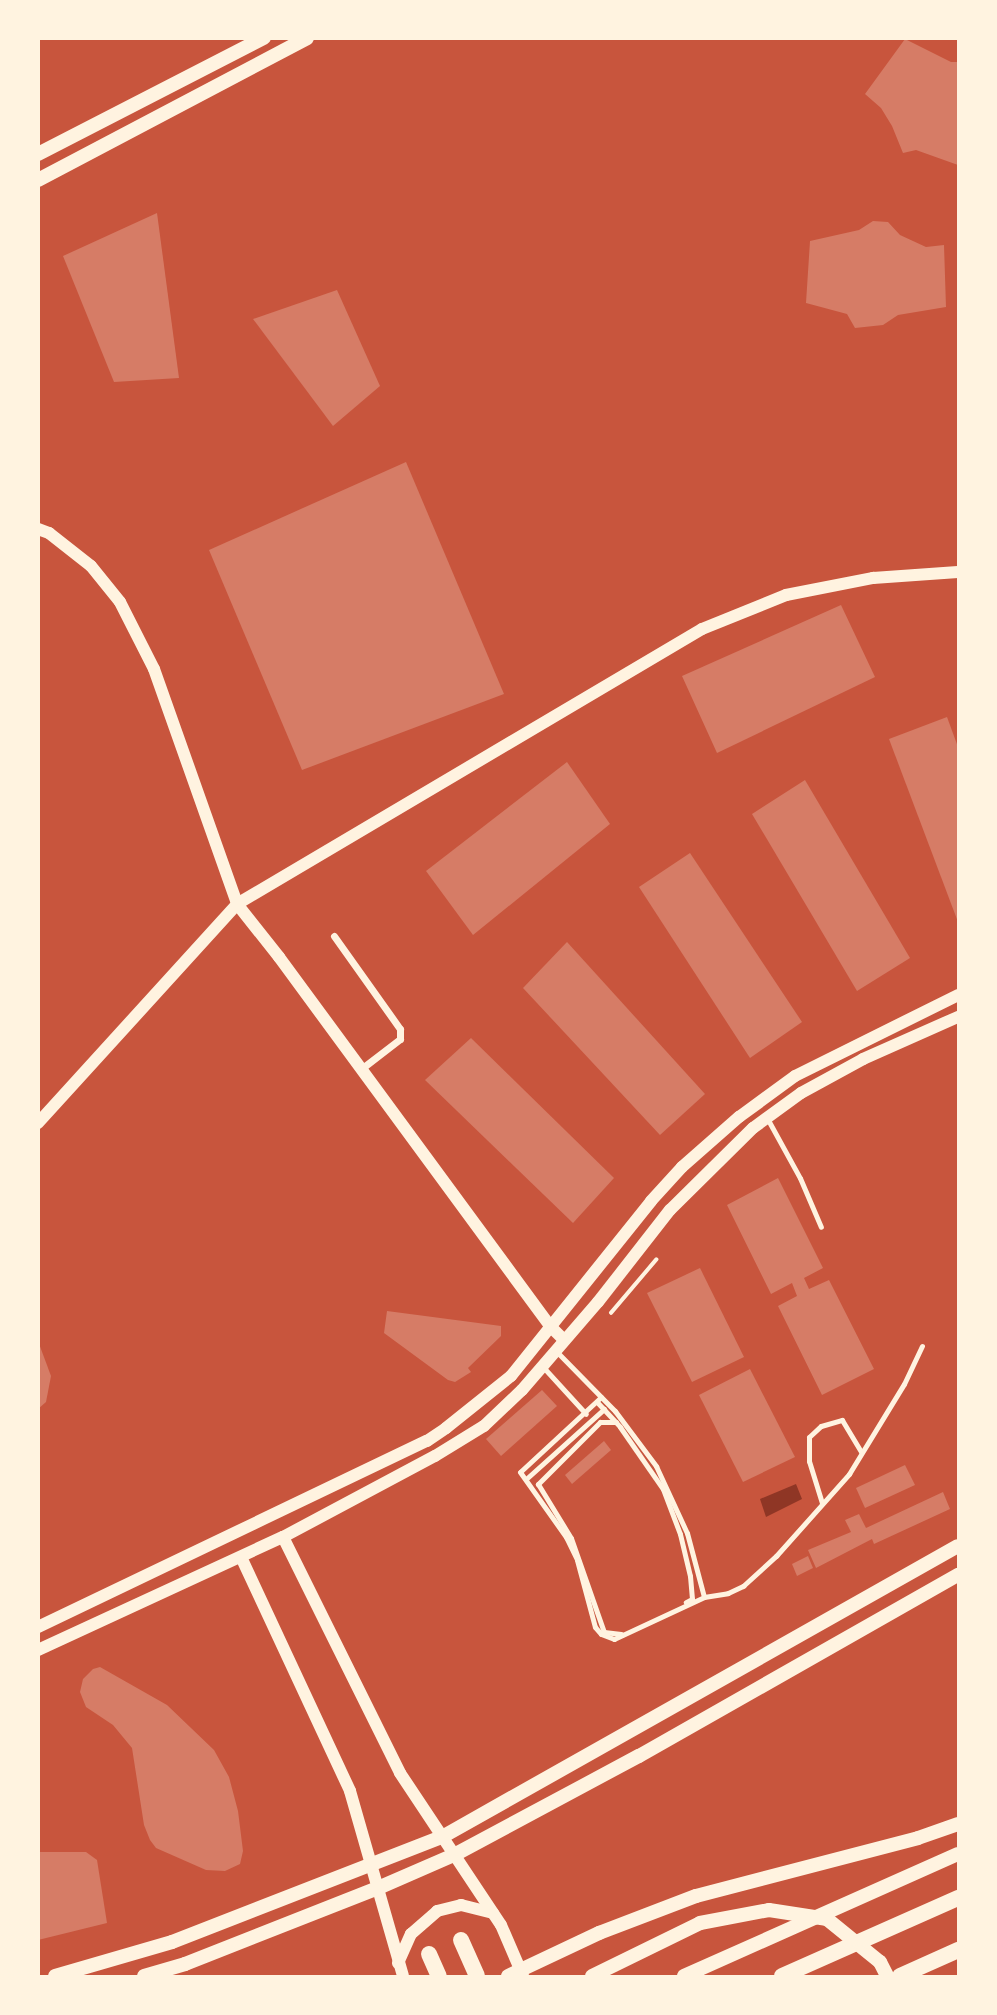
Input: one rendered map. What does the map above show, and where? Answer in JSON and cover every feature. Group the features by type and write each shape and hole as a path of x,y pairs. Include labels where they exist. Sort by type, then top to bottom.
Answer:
{"main road":[{"path":"38,180 307,38"},
{"path":"38,154 260,41"},
{"path":"55,1976 172,1942 371,1867 442,1837 939,1560 958,1546"},
{"path":"144,1976 185,1964 454,1855 650,1749 958,1575"},
{"path":"508,1976 599,1933 696,1896 918,1838 958,1824"},
{"path":"684,1976 958,1854"},
{"path":"782,1976 958,1898"},
{"path":"592,1976 700,1923 769,1910 827,1919 880,1962 887,1976"},
{"path":"461,1940 477,1976"},
{"path":"900,1976 958,1950"},
{"path":"429,1954 439,1976"}],"street":[{"path":"38,529 49,533 91,566 120,602 154,669 237,904 549,1325 560,1345"},
{"path":"38,1124 237,904 702,629 786,595 873,578 958,572"},
{"path":"334,936 400,1029 400,1039 361,1069"},
{"path":"38,1627 427,1441 511,1376 549,1325 577,1295 651,1201 682,1167 739,1116 795,1076 958,995"},
{"path":"38,1650 283,1537 484,1426 598,1302 670,1210 713,1164 801,1093 863,1059 958,1017"},
{"path":"283,1537 400,1773 501,1925 523,1976"},
{"path":"241,1557 350,1791 400,1970"},
{"path":"400,1970 411,1934 437,1911 461,1905 493,1913"}],"lane":[{"path":"767,1118 800,1178 821,1227"},
{"path":"560,1345 599,1399 644,1448 667,1485 687,1533 704,1597"},
{"path":"599,1399 586,1414 520,1472 566,1537 577,1560 596,1627 601,1634 614,1639 704,1597 728,1593 743,1586 776,1556 849,1474 904,1384 922,1346"},
{"path":"542,1366 586,1414"},
{"path":"599,1399 654,1473 663,1489 686,1556 692,1599 616,1636 604,1632 571,1538 538,1484 600,1422 616,1422"},
{"path":"526,1479 604,1409"},
{"path":"822,1503 809,1461 809,1437 821,1426 842,1420 862,1452"}],"path":[{"path":"611,1313 656,1260"}],"shaded area":[{"path":"796,1484 802,1499 766,1517 760,1499"}],"building":[{"path":"905,39 951,62 958,62 958,165 916,150 903,153 881,108 865,94"},
{"path":"157,213 179,378 114,382 63,256"},
{"path":"873,221 888,222 900,235 926,247 944,245 946,307 898,315 883,325 855,328 847,314 806,303 810,241 859,230"},
{"path":"337,290 380,386 333,426 253,319"},
{"path":"406,462 504,694 302,770 209,550"},
{"path":"841,605 875,677 717,753 682,676"},
{"path":"947,717 958,747 958,922 889,739"},
{"path":"567,762 610,824 473,935 426,871"},
{"path":"805,780 910,958 857,991 752,814"},
{"path":"690,853 802,1022 750,1058 639,887"},
{"path":"567,942 705,1094 660,1135 523,988"},
{"path":"471,1038 614,1178 573,1223 425,1080"},
{"path":"778,1178 823,1268 804,1278 809,1289 829,1280 874,1369 822,1395 778,1306 797,1296 792,1283 771,1294 727,1205"},
{"path":"700,1268 744,1357 692,1382 647,1293"},
{"path":"387,1311 501,1326 501,1336 468,1368 471,1372 455,1382 448,1380 384,1333"},
{"path":"38,1341 51,1376 46,1402 38,1409"},
{"path":"750,1369 795,1457 743,1482 699,1395"},
{"path":"542,1390 557,1406 501,1456 486,1439"},
{"path":"604,1441 611,1450 572,1484 565,1475"},
{"path":"905,1465 915,1485 865,1508 856,1488"},
{"path":"943,1492 950,1509 874,1544 872,1539 816,1568 808,1550 851,1532 845,1520 859,1514 866,1528"},
{"path":"808,1556 813,1568 797,1576 792,1564"},
{"path":"100,1667 167,1705 214,1750 229,1777 238,1811 243,1851 240,1864 225,1871 206,1870 156,1848 150,1840 144,1825 132,1748 113,1725 86,1707 80,1692 83,1679 93,1669"},
{"path":"38,1852 86,1852 97,1860 107,1923 38,1940"}]}
